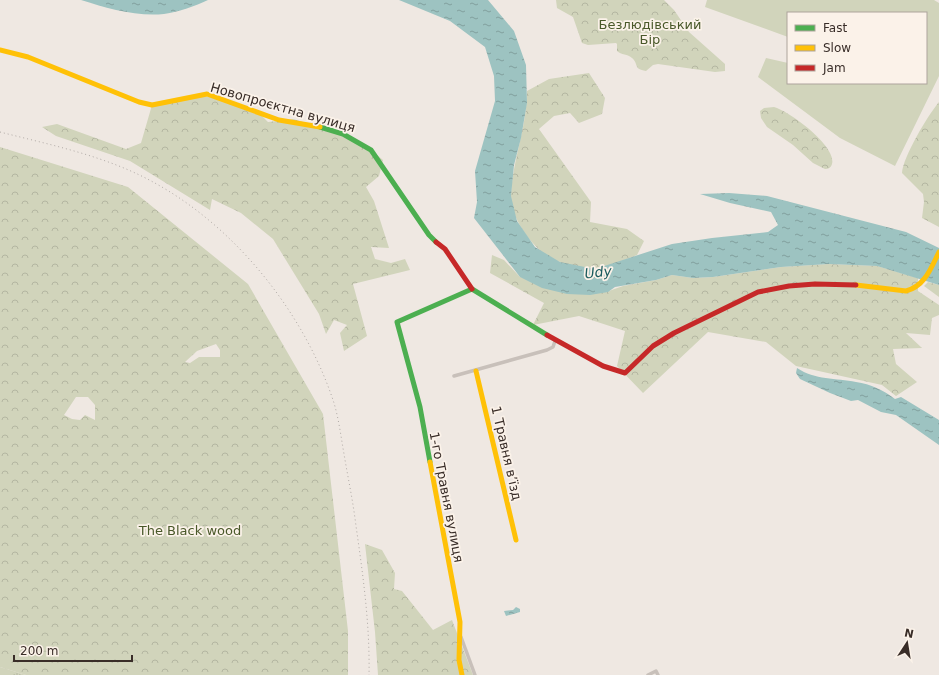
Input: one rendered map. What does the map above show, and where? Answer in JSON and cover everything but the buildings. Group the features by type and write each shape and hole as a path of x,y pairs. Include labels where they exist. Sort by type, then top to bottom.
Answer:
{"street":[{"name":"Новопроєктна вулиця","path":"0,50 28,57 76,78 145,104 152,105 190,96 207,94 279,120 310,124 358,141 371,150 429,235 445,250 472,289"},
{"path":"472,289 555,341 620,373 625,373 653,346 674,333 758,292 789,286 815,284 852,285 906,291 920,287 939,252"},
{"name":"1-го Травня вулиця","path":"472,289 397,322 410,380 420,407 460,622 459,632 475,675"},
{"path":"454,376 547,350 553,347 555,341"},
{"name":"1 Травня в’їзд","path":"476,371 516,540"},
{"path":"459,632 462,675"},
{"path":"648,675 657,673"}],"green space":[{"name":"Безлюдівський Бір","path":"556,0 664,0 674,10 689,32 725,64 725,71 715,72 658,64 653,65 646,71 639,69 634,60 617,51 616,43 588,45 582,43 573,17 557,8"},
{"path":"707,0 934,0 939,3 939,76 895,166 840,138 758,77 766,58 787,63 787,84 927,84 927,12 787,12 787,37 705,7"},
{"path":"589,73 605,98 602,114 579,123 570,113 554,116 539,129 591,202 590,222 627,229 644,241 637,255 598,268 568,265 551,258 542,252 526,235 520,225 512,204 511,194 514,168 525,117 527,91 549,79"},
{"path":"190,96 218,97 258,112 268,122 293,119 343,134 371,150 383,160 379,176 366,187 374,201 389,248 371,247 375,259 391,263 405,259 410,270 353,284 367,336 344,351 340,333 347,325 334,320 326,334 319,314 273,239 241,213 212,199 210,210 130,161 56,136 42,127 57,124 126,149 141,143 152,105"},
{"path":"939,102 939,227 922,218 924,202 923,194 902,173 903,166 911,147"},
{"path":"774,107 790,115 820,139 832,157 832,164 830,167 825,169 813,163 793,145 767,127 761,118 760,111 764,108"},
{"name":"The Black wood","path":"0,147 128,187 248,284 323,414 348,631 348,675 26,675 0,667","holes":["216,344 220,350 220,357 199,357 190,363 185,362 197,351","76,397 88,397 95,405 95,420 85,415 80,420 72,419 64,415"]},
{"path":"492,255 504,260 520,277 606,292 623,286 656,280 672,275 693,278 713,277 781,267 829,264 877,266 918,278 918,291 939,305 939,315 932,318 930,335 906,333 922,348 893,349 896,364 917,382 896,396 882,385 796,366 766,342 708,332 643,393 617,366 625,331 579,316 533,325 544,303 490,273"},
{"path":"928,282 939,285 939,297 924,286"},
{"path":"365,544 382,550 395,573 394,589 402,591 433,630 452,620 473,675 378,675 375,632"},
{"path":"0,667 26,675 0,675"}],"water":[{"path":"81,0 208,0 175,12 154,15 122,11"},
{"name":"Udy","path":"399,0 488,0 514,31 526,65 527,103 521,138 514,165 511,196 517,221 535,247 560,262 595,269 672,244 768,232 778,225 771,212 730,203 700,194 729,193 767,196 906,232 939,248 939,285 877,266 829,264 781,267 713,277 693,278 672,275 656,280 615,287 608,292 590,295 567,294 542,288 520,277 474,218 477,202 475,171 495,101 494,76 485,47 450,21"},
{"path":"797,368 818,377 867,384 881,390 895,399 901,397 939,420 939,445 896,415 881,412 858,400 851,401 800,379 796,373"},
{"path":"516,607 520,609 520,612 506,616 504,611 513,610"}],"railway":[{"path":"0,132 97,158 153,182 183,201 212,223 239,248 264,276 286,306 305,337 321,370 334,403 337,416 353,508 363,581 367,619 369,675"}],"traffic: fast":[{"path":"320,127 343,134 371,150 429,235 436,242"},
{"path":"430,462 420,407 397,322 472,289 547,335"}],"traffic: slow":[{"path":"0,50 28,57 139,102 152,105 207,94 279,120 320,127"},
{"path":"856,285 906,291 913,289 927,276 939,252"},
{"path":"476,371 516,540"},
{"path":"430,462 460,622 459,660 462,675"}],"traffic: jam":[{"path":"436,242 445,249 472,289"},
{"path":"547,335 603,366 625,373 653,346 674,333 758,292 789,286 815,284 856,285"}]}
